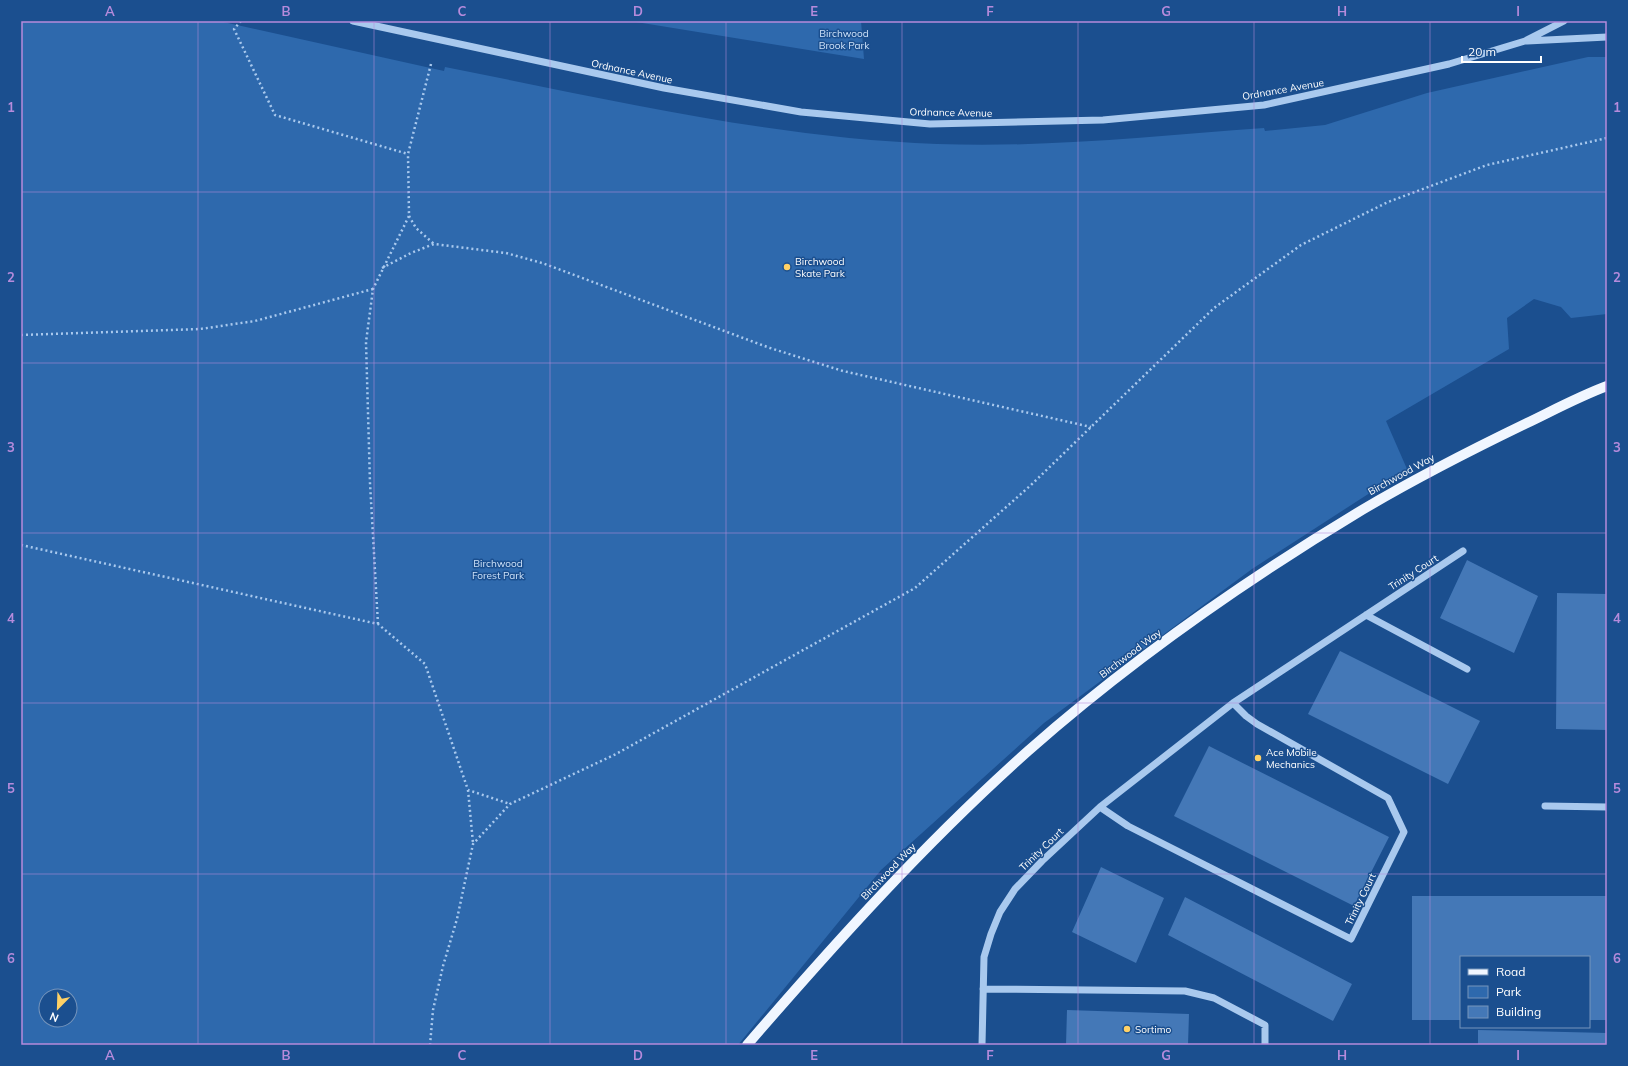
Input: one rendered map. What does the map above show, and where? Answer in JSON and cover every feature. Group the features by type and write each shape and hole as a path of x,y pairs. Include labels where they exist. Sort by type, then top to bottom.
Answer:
{"main road":[{"name":"Birchwood Way","path":"747,1045 829,949 909,865 1028,752 1113,680 1217,602 1310,541 1392,492 1474,448 1607,386"}],"street":[{"name":"Ordnance Avenue","path":"353,21 664,88 801,112 930,124 1103,120 1264,105 1449,64 1524,41 1564,21"},
{"name":"Ordnance Avenue","path":"1524,41 1607,37"},
{"name":"Trinity Court","path":"982,1045 982,989 984,957 991,934 1000,912 1015,889 1042,861 1100,807 1233,703 1463,551"},
{"path":"1366,615 1467,669"},
{"name":"Trinity Court","path":"1100,807 1128,826 1351,939 1404,832 1388,798 1257,724 1246,716 1233,703"},
{"path":"1545,806 1607,807"},
{"path":"982,989 1186,991 1214,998 1265,1025 1265,1045"}],"path":[{"path":"241,21 234,29 275,115 408,154"},
{"path":"378,624 370,483 366,342 373,289 382,268 409,216 408,154 431,64"},
{"path":"473,844 510,804 616,754 914,588 1031,485 1214,308 1301,246 1388,202 1487,165 1607,138"},
{"path":"409,216 416,228 434,244"},
{"path":"382,268 411,253 434,244 506,253 542,263 770,348 843,371 1092,427"},
{"path":"21,334 200,329 255,321 373,289"},
{"path":"21,544 378,624 425,664 468,790 473,844 458,919 443,966 433,1010 430,1045"},
{"path":"468,790 510,804"}],"green space":[{"name":"Birchwood Forest Park","path":"21,21 219,21 444,71 445,67 628,104 751,125 813,134 875,140 978,145 1060,143 1264,128 1265,131 1325,125 1427,93 1588,57 1607,57 1607,314 1571,318 1561,307 1534,299 1507,318 1509,349 1386,421 1407,469 1252,569 1044,723 881,870 738,1045 21,1045"},
{"name":"Birchwood Brook Park","path":"630,21 861,21 864,59"}],"building":[{"path":"1467,560 1538,596 1514,653 1440,618"},
{"path":"1557,593 1607,594 1607,730 1556,729"},
{"path":"1340,651 1480,721 1448,784 1308,714"},
{"path":"1209,746 1389,837 1354,906 1174,816"},
{"path":"1101,867 1164,898 1136,963 1072,932"},
{"path":"1412,896 1607,896 1607,1020 1590,1020 1590,956 1460,956 1460,1020 1412,1020"},
{"path":"1185,897 1352,984 1333,1021 1168,935"},
{"name":"Sortimo","path":"1067,1010 1189,1014 1188,1045 1066,1045"},
{"path":"1478,1030 1607,1033 1607,1045 1478,1045"}],"place":[{"name":"Birchwood Skate Park","path":"787,267"},
{"name":"Ace Mobile Mechanics","path":"1258,758"},
{"name":"Sortimo","path":"1127,1029"}]}
